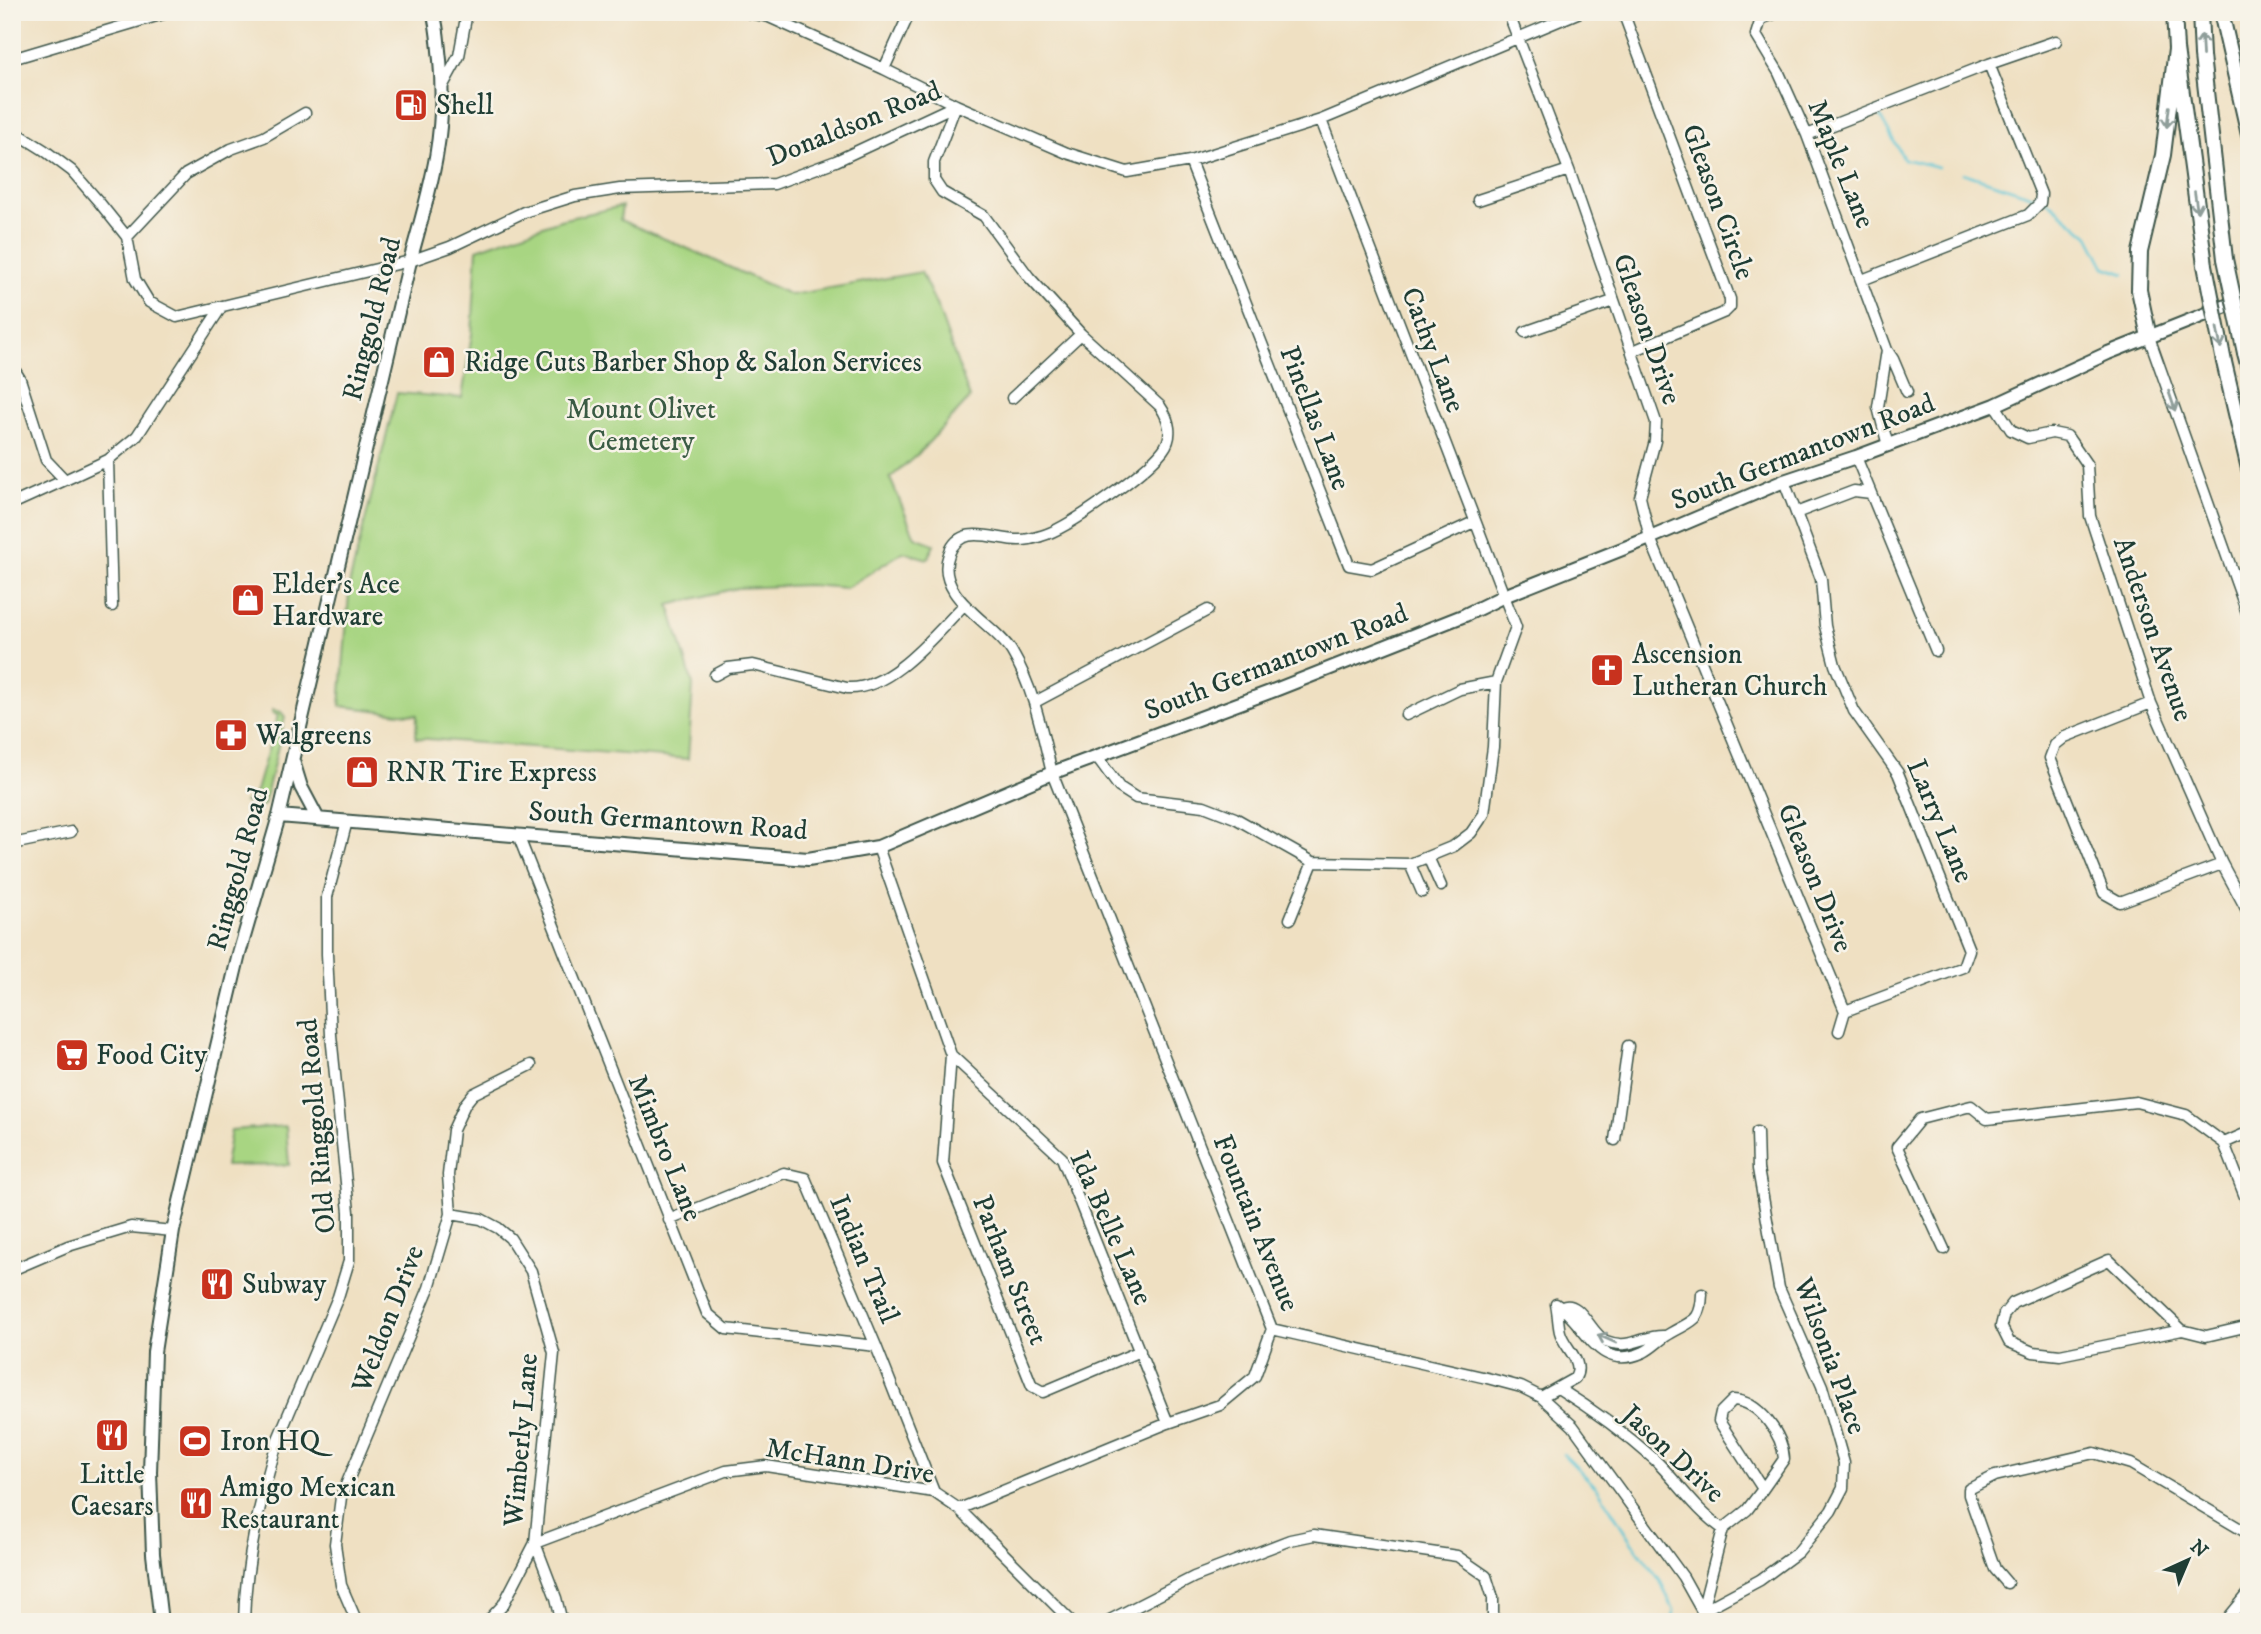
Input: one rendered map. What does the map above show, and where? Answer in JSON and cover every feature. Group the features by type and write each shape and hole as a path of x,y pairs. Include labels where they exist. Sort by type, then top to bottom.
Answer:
{"highway":[{"path":"2174,12 2176,49 2205,265 2249,469"},
{"path":"2200,12 2202,56 2225,259 2247,361"},
{"path":"2221,12 2249,135"},
{"path":"2150,337 2139,290 2140,252 2163,155 2176,49"}],"main road":[{"name":"Ringgold Road","path":"161,1622 153,1554 150,1460 154,1352 173,1231 239,954 279,816 410,261 435,173 441,129 442,88 433,12"},
{"name":"South Germantown Road","path":"279,816 808,859 878,847 1052,773 1465,615 1784,481 1888,446 1995,405 2249,297"},
{"path":"292,759 301,787 317,819"}],"street":[{"path":"12,59 170,12"},
{"path":"442,88 459,56 467,12"},
{"path":"715,675 728,668 753,665 847,688 859,688 886,676 903,666 964,605 956,593 947,566 955,542 981,534 1020,540 1043,536 1071,522 1121,487 1164,449 1169,434 1168,418 1160,406 1081,334 1028,278 984,216 942,192 934,180 934,162 956,104 769,17 744,12"},
{"path":"884,69 910,12"},
{"name":"Gleason Drive","path":"1508,12 1569,170 1656,422 1655,441 1640,497 1650,538 1845,1011"},
{"name":"Donaldson Road","path":"127,237 135,279 149,302 177,317 410,261 450,247 524,212 575,196 620,189 774,184 836,161 956,104 1067,153 1126,172 1190,161 1321,120 1580,12"},
{"name":"Gleason Circle","path":"1623,12 1730,299 1730,307 1726,312 1633,351"},
{"name":"Maple Lane","path":"1779,12 1761,19 1756,35 1779,72 1807,135 1887,349 1907,392"},
{"path":"1807,135 1989,64 2056,41"},
{"path":"1862,280 2028,215 2040,203 2041,194 1989,64"},
{"path":"12,130 72,171 127,237 186,174 231,149 264,137 305,113"},
{"name":"Cathy Lane","path":"1321,120 1516,627 1496,682 1493,747 1484,814 1471,833 1454,846 1410,864"},
{"name":"Pinellas Lane","path":"1190,161 1349,565 1372,569 1474,522"},
{"path":"1478,200 1569,170"},
{"path":"1525,332 1613,301"},
{"path":"12,504 108,460 137,436 222,306"},
{"path":"1012,398 1081,334"},
{"path":"2150,337 2249,618"},
{"name":"Maple Lane","path":"1887,349 1878,407 1888,446"},
{"path":"12,366 20,379 46,460 65,480"},
{"name":"Anderson Avenue","path":"1995,405 2011,430 2028,438 2052,433 2067,436 2087,465 2090,516 2151,703 2222,864 2249,914"},
{"path":"1856,457 1936,651"},
{"path":"108,460 112,606"},
{"name":"Larry Lane","path":"1784,481 1821,579 1825,626 1835,665 1854,711 1898,773 1969,950 1963,967 1845,1011"},
{"path":"1796,513 1854,491 1871,493"},
{"name":"Fountain Avenue","path":"964,605 1011,650 1035,702 1052,773 1272,1329 1487,1378 1521,1387 1541,1396 1573,1426 1683,1577 1701,1616"},
{"path":"1035,702 1208,610"},
{"path":"1406,715 1460,689 1496,682"},
{"path":"2151,703 2065,737 2055,745 2050,758 2104,893 2120,902 2222,864"},
{"path":"1097,757 1119,787 1136,798 1204,806 1235,818 1313,862 1410,864 1422,892"},
{"name":"Old Ringgold Road","path":"244,1622 250,1556 272,1459 338,1297 349,1261 349,1212 331,1035 327,954 327,897 347,821"},
{"path":"12,844 71,831"},
{"name":"Mimbro Lane","path":"518,835 707,1313 726,1329 876,1346"},
{"name":"Ida Belle Lane","path":"878,847 951,1055 1062,1158 1168,1423"},
{"path":"1428,857 1441,886"},
{"path":"1290,919 1313,862"},
{"path":"1839,1031 1845,1011"},
{"path":"1615,1140 1628,1046"},
{"name":"Parham Street","path":"951,1055 943,1163 1032,1386 1044,1392 1140,1351"},
{"name":"Weldon Drive","path":"357,1622 341,1585 335,1544 341,1497 429,1288 451,1214 448,1175 453,1130 465,1104 473,1094 531,1065"},
{"path":"1944,1249 1897,1147 1920,1119 1971,1106 1987,1119 2136,1102 2186,1115 2224,1143 2249,1207"},
{"name":"Wilsonia Place","path":"1701,1616 1760,1580 1798,1552 1831,1511 1843,1488 1844,1463 1822,1386 1779,1288 1758,1169 1757,1132"},
{"path":"2224,1143 2249,1132"},
{"name":"Indian Trail","path":"669,1220 784,1173 805,1178 934,1492"},
{"name":"Wimberly Lane","path":"451,1214 481,1219 510,1238 531,1271 554,1353 535,1543 503,1605 488,1622"},
{"path":"12,1270 68,1246 131,1227 173,1231"},
{"path":"2182,1330 2109,1260 2013,1303 2004,1314 2001,1326 2009,1342 2033,1352 2060,1355 2182,1330 2206,1336 2249,1326"},
{"path":"1541,1396 1575,1378 1578,1368 1560,1333 1556,1304 1562,1307 1566,1314 1575,1318 1593,1345 1610,1354 1634,1355 1651,1348 1665,1336 1695,1319 1701,1312 1702,1294"},
{"name":"McHann Drive","path":"535,1543 726,1471 766,1466 934,1492 959,1509 1168,1423 1220,1405 1255,1376 1272,1329"},
{"name":"Jason Drive","path":"1558,1388 1654,1460 1706,1517 1723,1529"},
{"name":"Jason Drive","path":"1701,1616 1723,1529 1747,1510 1763,1489 1784,1459 1780,1440 1764,1418 1750,1405 1741,1400 1732,1400 1721,1412 1719,1421 1763,1489"},
{"path":"2007,1583 1995,1569 1969,1489 1995,1476 2094,1453 2131,1464 2249,1534"},
{"path":"959,1509 1072,1622"},
{"path":"1106,1622 1194,1577 1290,1540 1314,1535 1457,1556 1486,1576 1493,1598 1493,1622"},
{"path":"535,1543 562,1622"},
{"path":"2225,1622 2249,1593"}],"green space":[{"name":"Mount Olivet Cemetery","path":"622,206 620,220 791,295 921,272 938,309 970,398 918,454 890,478 915,537 934,544 928,559 903,552 846,588 808,585 737,588 669,605 693,685 688,759 416,738 417,715 340,706 350,581 397,393 462,398 472,334 477,249 560,220"},
{"path":"273,710 281,712 285,717 264,805 258,807 244,802 253,801 278,715 272,713"},
{"path":"286,1126 289,1165 225,1166 231,1130"}],"waterway":[{"path":"1878,113 1904,159 1938,167"},
{"path":"1963,173 2033,196"},
{"path":"2045,199 2089,236 2105,267 2125,274"},
{"path":"1563,1454 1598,1489 1660,1580 1674,1611 1673,1622"}],"place":[{"name":"Shell","path":"411,105"},
{"name":"Ridge Cuts Barber Shop & Salon Services","path":"439,362"},
{"name":"Elder's Ace Hardware","path":"248,600"},
{"name":"Ascension Lutheran Church","path":"1607,670"},
{"name":"Walgreens","path":"231,735"},
{"name":"RNR Tire Express","path":"362,772"},
{"name":"Food City","path":"72,1055"},
{"name":"Subway","path":"217,1284"},
{"name":"Little Caesars","path":"112,1435"},
{"name":"Iron HQ","path":"195,1441"},
{"name":"Amigo Mexican Restaurant","path":"196,1503"}]}
